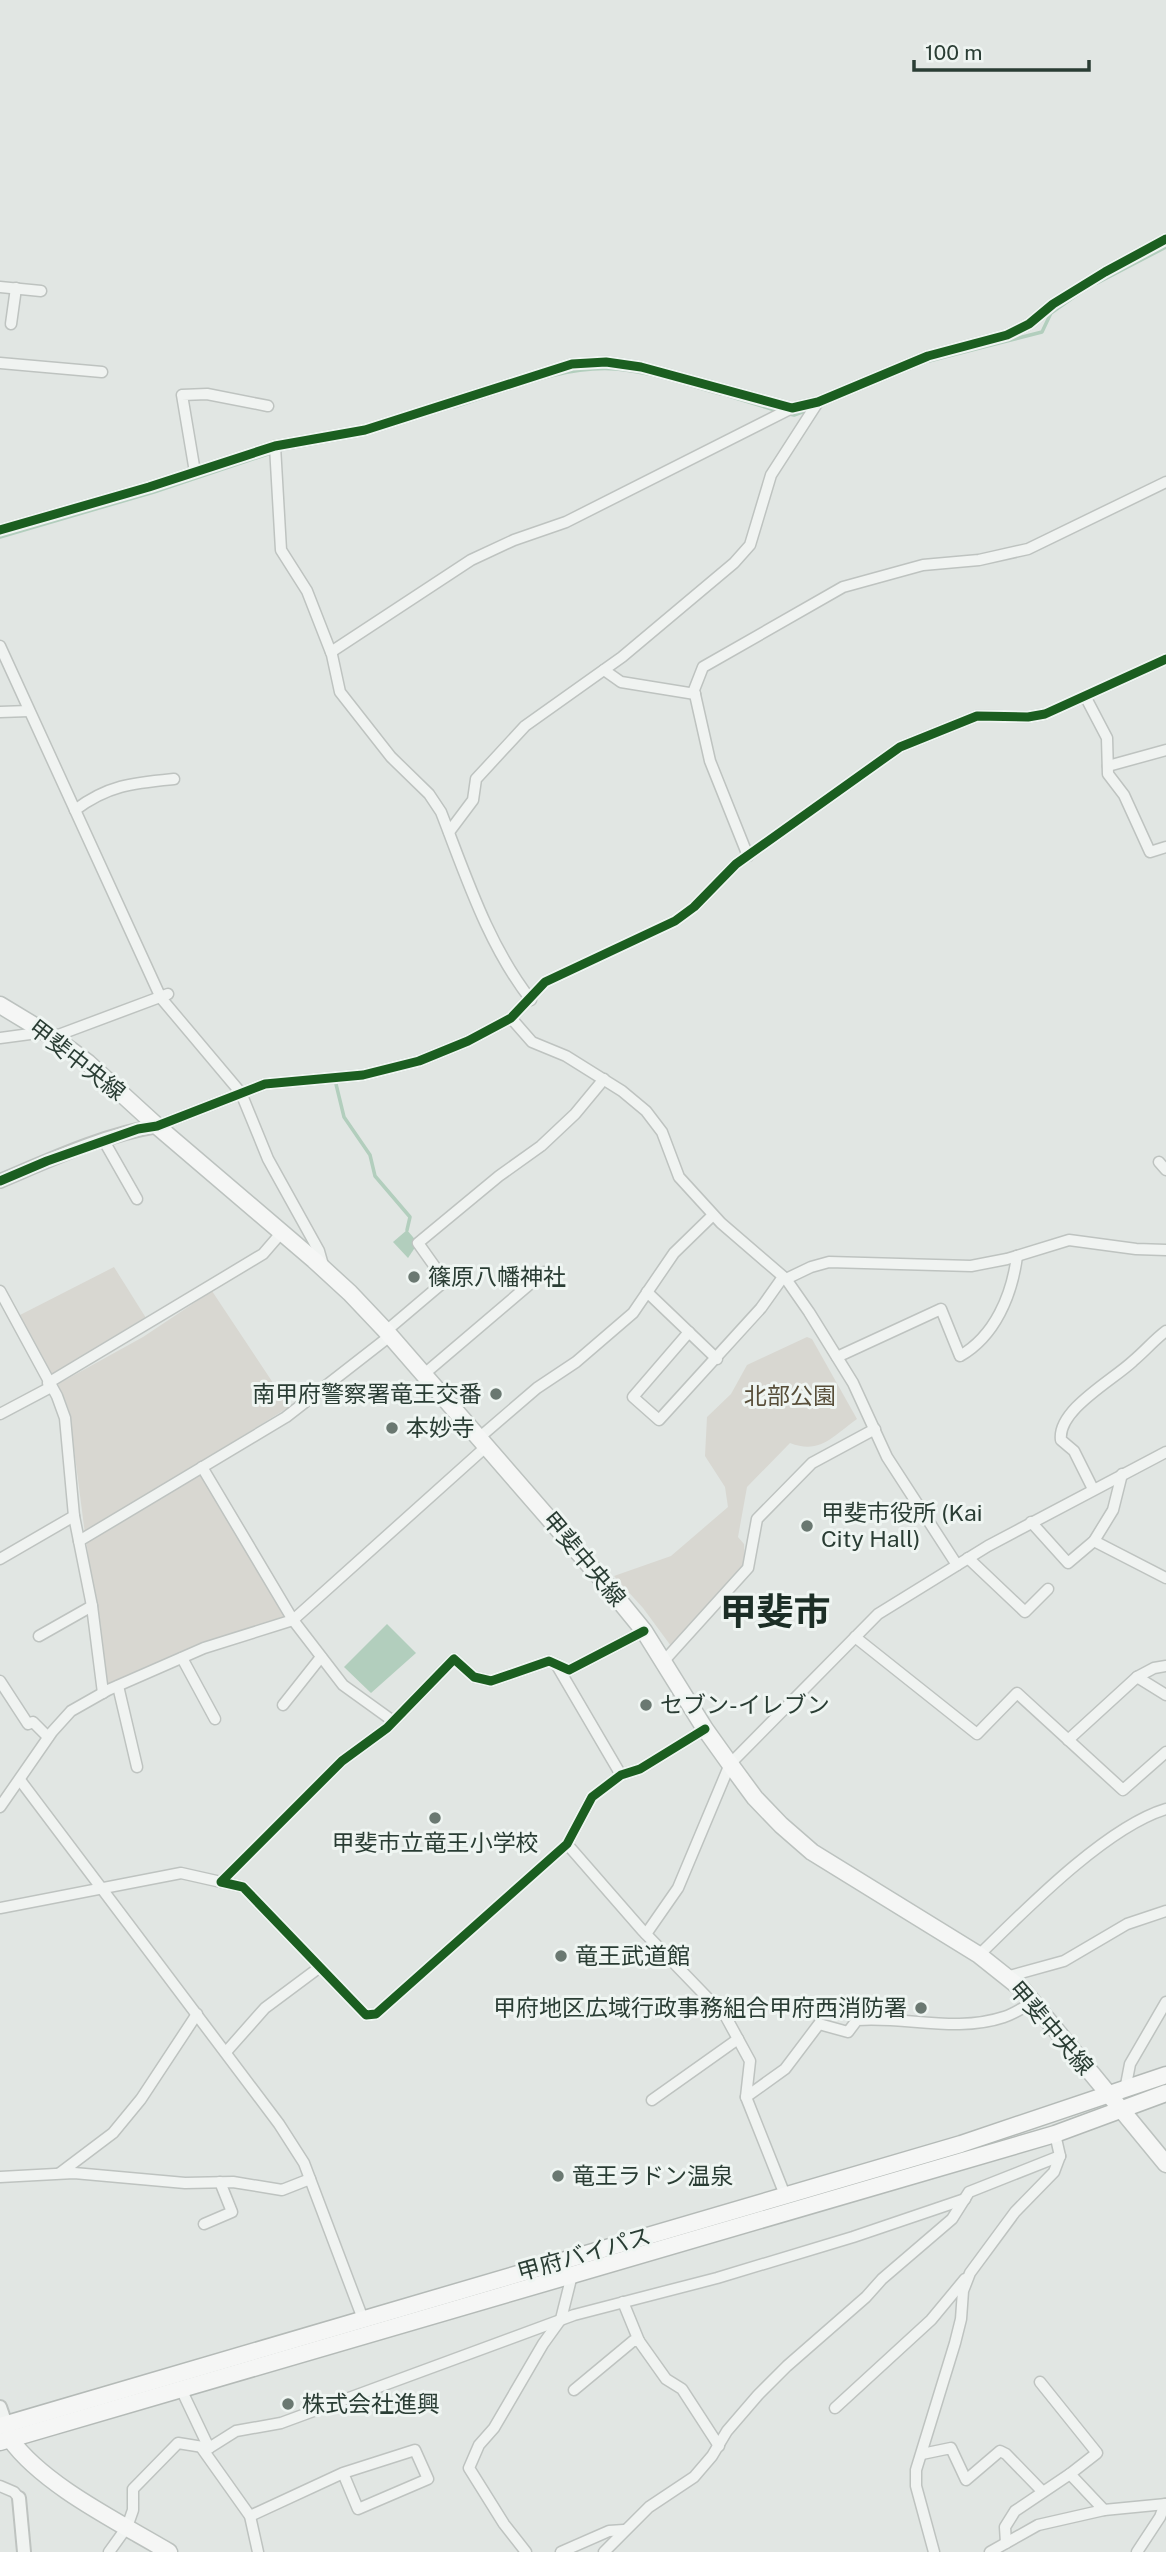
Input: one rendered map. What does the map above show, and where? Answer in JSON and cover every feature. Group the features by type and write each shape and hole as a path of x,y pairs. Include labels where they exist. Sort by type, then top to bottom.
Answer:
{"main road":[{"name":"甲斐中央線","path":"0,1005 88,1063 157,1126 282,1232 388,1333 484,1441 643,1631 705,1728 755,1798 812,1852 979,1955 1006,1977 1033,2002 1166,2164"},
{"name":"甲府バイパス","path":"4,2432 363,2319 961,2144 1166,2075"},
{"name":"甲府バイパス","path":"4,2432 181,2389 572,2275 1055,2134 1166,2093"},
{"path":"4,2432 20,2453 54,2482 169,2552"}],"street":[{"path":"331,652 471,560 514,540 566,522 792,408 817,402 928,356 1007,335 1029,324 1053,304 1105,272 1166,239"},
{"path":"0,287 41,290"},
{"path":"11,324 16,288"},
{"path":"0,530 47,518 275,446 365,430 572,364 589,362 641,367 792,408"},
{"path":"0,363 102,372"},
{"path":"195,472 182,395 207,394 268,406"},
{"path":"449,832 473,800 476,779 525,726 604,670 734,563 750,545 771,475 817,402"},
{"path":"275,446 281,550 307,590 331,652 340,692 391,757 429,793 442,812 493,941 514,979 531,1000"},
{"path":"748,856 710,761 695,694 703,667 843,587 923,565 979,560 1028,549 1166,482"},
{"path":"1,650 164,996 241,1093 268,1159 319,1251 325,1271"},
{"path":"0,1181 47,1161 138,1129 157,1126 265,1084 363,1075 419,1061 468,1041 512,1018 545,982 675,921 694,907 736,864 900,747 977,716 1028,718 1045,714 1166,659"},
{"path":"604,670 621,682 695,694"},
{"path":"1085,696 1107,738 1108,774 1130,807 1150,852 1166,847"},
{"path":"0,712 29,711"},
{"path":"1108,766 1166,750"},
{"path":"75,810 93,796 121,785 174,779"},
{"path":"0,1038 49,1035 164,996"},
{"path":"512,1018 532,1042 566,1056 604,1079 646,1111 662,1132 679,1177 713,1214 785,1278 810,1312 853,1383 887,1457 957,1564"},
{"path":"79,1541 286,1417 388,1333 446,1281 418,1242 499,1176 541,1146 575,1114 604,1079"},
{"path":"104,1141 137,1199"},
{"path":"0,1807 48,1737 71,1710 204,1648 293,1620 537,1388 576,1362 633,1313 674,1253 713,1214"},
{"path":"0,1415 263,1254 282,1232"},
{"path":"689,1332 633,1397 659,1420 717,1359 785,1278 811,1266 829,1262 971,1266 1017,1256 1069,1240 1166,1250"},
{"path":"837,1357 941,1308 960,1356 983,1339 994,1323 1013,1282 1017,1256"},
{"path":"423,1375 544,1272"},
{"path":"0,1292 65,1418 74,1516 92,1606 103,1693"},
{"path":"647,1292 717,1359"},
{"path":"1093,1489 1074,1451 1061,1440 1060,1432 1068,1417 1081,1403 1133,1362 1166,1331"},
{"path":"663,1662 748,1568 757,1519 812,1463 874,1429"},
{"path":"646,1934 678,1888 730,1764 878,1614 957,1564 1031,1522 1166,1452"},
{"path":"202,1467 293,1620 343,1685 393,1721"},
{"path":"1031,1522 1068,1563 1094,1541 1113,1510 1122,1474"},
{"path":"0,1559 74,1516"},
{"path":"1094,1541 1166,1578"},
{"path":"968,1558 1025,1612 1048,1590"},
{"path":"39,1636 92,1606"},
{"path":"221,1882 342,1762 393,1721 454,1659 474,1677 491,1681 549,1661 569,1670 643,1631"},
{"path":"855,1637 977,1734 1017,1693 1123,1790 1166,1752"},
{"path":"283,1705 321,1657"},
{"path":"182,1658 215,1718"},
{"path":"556,1664 621,1775"},
{"path":"1068,1740 1137,1677 1154,1668 1166,1666"},
{"path":"1137,1677 1166,1695"},
{"path":"0,1681 28,1724 33,1721 48,1737"},
{"path":"118,1686 137,1767"},
{"path":"0,1908 181,1873 243,1886 366,2015 376,2014 567,1844 592,1797 621,1775 640,1769 705,1728"},
{"path":"20,1780 226,2052 304,2163 363,2319"},
{"path":"979,1955 1050,1890 1123,1829 1166,1809"},
{"path":"567,1844 646,1934 726,2017 750,2061 746,2097 785,2196"},
{"path":"1006,1977 1064,1961 1128,1924 1166,1911"},
{"path":"226,2052 265,2008 320,1967"},
{"path":"746,2097 785,2069 820,2024 848,2032 857,2020 884,2018 913,2023 979,2024 1006,2017 1033,2002"},
{"path":"1125,2090 1130,2064 1166,2002"},
{"path":"60,2174 113,2133 141,2099 197,2014"},
{"path":"652,2099 738,2039"},
{"path":"835,2409 931,2320 1015,2212 1054,2172 1060,2155 1055,2134"},
{"path":"604,2552 649,2507 694,2477 735,2422 787,2366 866,2297 882,2279 952,2220 969,2192 1060,2155"},
{"path":"0,2177 60,2174 185,2183 233,2182 282,2190 310,2179"},
{"path":"204,2224 232,2212 220,2182"},
{"path":"109,2552 127,2527 134,2510 133,2489 178,2443 205,2447 236,2431 281,2423 561,2319 729,2275 965,2199"},
{"path":"933,2552 916,2486 916,2470 955,2343 961,2319 963,2291 970,2273"},
{"path":"526,2552 504,2525 469,2468 479,2445 494,2428 543,2344 561,2319 572,2275"},
{"path":"623,2302 639,2341 666,2379 682,2389 719,2446"},
{"path":"574,2390 633,2341 639,2341"},
{"path":"1006,2543 1005,2527 1015,2511 1097,2452 1040,2382"},
{"path":"181,2389 205,2447 250,2516 258,2552"},
{"path":"0,2407 4,2432"},
{"path":"922,2454 951,2448 966,2480 1000,2451 1042,2491"},
{"path":"250,2516 343,2473 415,2450 428,2479 358,2509 343,2473"},
{"path":"1070,2474 1104,2510"},
{"path":"0,2486 14,2491 19,2498 23,2552"},
{"path":"990,2552 1038,2525 1104,2510 1166,2504"},
{"path":"1137,2552 1166,2504"},
{"path":"561,2552 609,2530 624,2530"}],"green space":[{"path":"114,1267 146,1318 51,1376 20,1315"},
{"path":"212,1291 289,1407 85,1534 69,1410 58,1384 143,1337"},
{"name":"北部公園","path":"807,1337 812,1339 857,1419 818,1445 810,1447 790,1443 747,1487 738,1537 744,1544 745,1563 671,1646 643,1608 614,1576 671,1556 728,1507 725,1487 705,1456 707,1417 731,1394 747,1365"},
{"path":"201,1469 290,1619 104,1690 86,1538"}],"shaded area":[{"path":"407,1230 418,1243 408,1258 393,1242"},
{"path":"387,1624 416,1653 371,1693 344,1667"}],"waterway":[{"path":"1097,283 1166,247"},
{"path":"929,361 1042,332 1051,313 1078,294"},
{"path":"454,407 534,380 595,369 643,373 721,394"},
{"path":"729,396 778,411"},
{"path":"789,414 808,410"},
{"path":"291,448 356,436"},
{"path":"0,537 154,492 274,452"},
{"path":"335,1080 344,1117 370,1155 375,1176 410,1217 407,1230"}],"cycle path":[{"path":"0,530 149,487 275,446 365,430 572,364 606,362 641,367 792,408 818,402 928,356 1007,335 1029,324 1053,304 1105,272 1166,239"},
{"path":"0,1181 47,1161 138,1129 157,1126 265,1084 363,1075 419,1061 468,1041 511,1018 545,982 675,921 694,907 736,864 900,747 977,716 1028,717 1045,714 1166,659"},
{"path":"644,1631 569,1670 549,1661 491,1681 474,1677 454,1659 387,1728 342,1761 221,1882 243,1887 366,2015 376,2014 567,1844 592,1797 621,1775 640,1769 705,1729"}],"place":[{"name":"篠原八幡神社","path":"414,1277"},
{"name":"南甲府警察署竜王交番","path":"496,1394"},
{"name":"本妙寺","path":"392,1428"},
{"name":"甲斐市役所 (Kai City Hall)","path":"807,1526"},
{"name":"セブン-イレブン","path":"646,1705"},
{"name":"甲斐市立竜王小学校","path":"435,1818"},
{"name":"竜王武道館","path":"561,1956"},
{"name":"甲府地区広域行政事務組合甲府西消防署","path":"921,2008"},
{"name":"竜王ラドン温泉","path":"558,2176"},
{"name":"株式会社進興","path":"288,2404"}],"district":[{"name":"甲斐市","path":"775,1612"}]}
